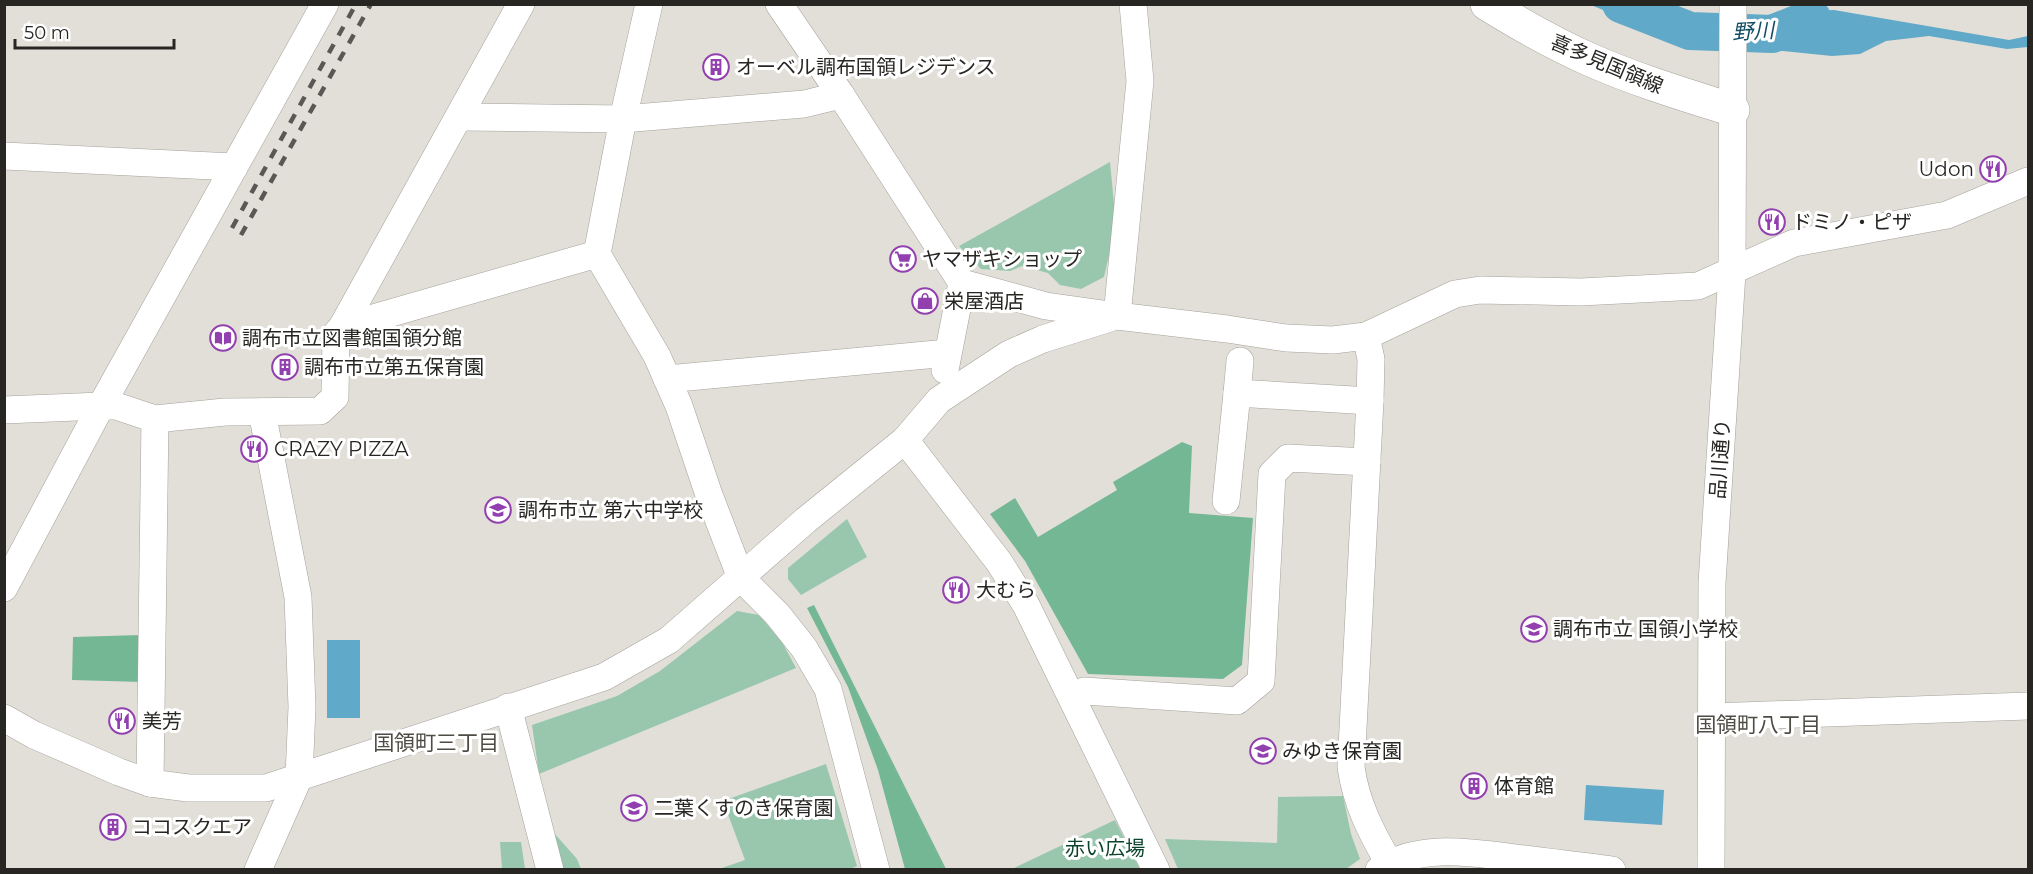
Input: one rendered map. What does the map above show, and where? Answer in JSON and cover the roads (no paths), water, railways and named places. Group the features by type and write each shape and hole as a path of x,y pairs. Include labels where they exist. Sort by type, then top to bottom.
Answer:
{"main road":[{"name":"喜多見国領線","path":"1487,4 1558,45 1593,61 1650,84 1733,110"}],"street":[{"path":"4,588 101,406 325,4"},
{"path":"4,410 116,406 155,419 225,412 320,411 335,397 336,334 460,117 521,4"},
{"path":"649,4 623,119 597,254 657,356 679,406 709,495 741,578 784,622 804,648 828,689 876,870"},
{"path":"779,4 841,95 962,283 1046,306 1227,328 1286,338 1333,340 1366,336 1455,294 1480,290 1581,292 1698,286 1794,243 1947,215 2028,181"},
{"path":"1117,316 1140,81 1133,4"},
{"name":"品川通り","path":"1711,870 1712,583 1731,273 1733,4"},
{"path":"460,117 623,119 804,105 841,95"},
{"path":"4,156 234,167"},
{"path":"342,327 597,254"},
{"path":"939,400 962,283"},
{"path":"1043,339 1051,326 1051,316 1046,306"},
{"path":"4,718 34,735 150,783 189,788 266,788 604,677 669,640 806,520 905,440 939,400 1009,354 1043,339 1117,316"},
{"path":"1366,336 1371,359 1370,401 1351,767 1354,789 1384,866 1419,855 1463,852 1612,870"},
{"path":"667,379 948,357"},
{"path":"948,357 957,372 973,379"},
{"path":"1226,501 1240,361"},
{"path":"1238,393 1370,401"},
{"path":"258,870 299,777 302,707 298,597 262,412"},
{"path":"150,783 155,419"},
{"path":"905,440 999,562 1026,605 1156,870"},
{"path":"1072,696 1084,691 1237,701 1261,681 1272,474 1288,458 1367,462"},
{"path":"1712,717 2028,706"},
{"path":"508,707 550,870"}],"water":[{"path":"1591,5 1659,5 1681,17 1728,27 1729,51 1651,30"},
{"path":"1834,10 2009,40 2028,36 2028,47 2007,49 1929,36 1886,41 1860,54 1832,56 1764,49 1767,24 1810,11"},
{"path":"327,640 360,640 360,718 327,718"},
{"path":"1586,785 1664,790 1662,825 1584,820"}],"waterway":[{"name":"野川","path":"1621,4 1690,31 1772,34 1812,18"}],"railway":[{"path":"232,228 356,4"},
{"path":"241,235 371,4"}],"place":[{"name":"オーベル調布国領レジデンス","path":"716,67"},
{"name":"Udon","path":"1993,169"},
{"name":"ドミノ・ピザ","path":"1772,222"},
{"name":"ヤマザキショップ","path":"903,259"},
{"name":"栄屋酒店","path":"925,301"},
{"name":"調布市立図書館国領分館","path":"223,338"},
{"name":"調布市立第五保育園","path":"285,367"},
{"name":"CRAZY PIZZA","path":"254,449"},
{"name":"調布市立 第六中学校","path":"498,510"},
{"name":"大むら","path":"956,590"},
{"name":"調布市立 国領小学校","path":"1534,629"},
{"name":"美芳","path":"122,721"},
{"name":"みゆき保育園","path":"1263,751"},
{"name":"体育館","path":"1474,786"},
{"name":"二葉くすのき保育園","path":"634,808"},
{"name":"ココスクエア","path":"113,827"}],"district":[{"name":"国領町八丁目","path":"1758,724"},
{"name":"国領町三丁目","path":"436,742"}],"park label":[{"name":"赤い広場","path":"1105,848"}]}
